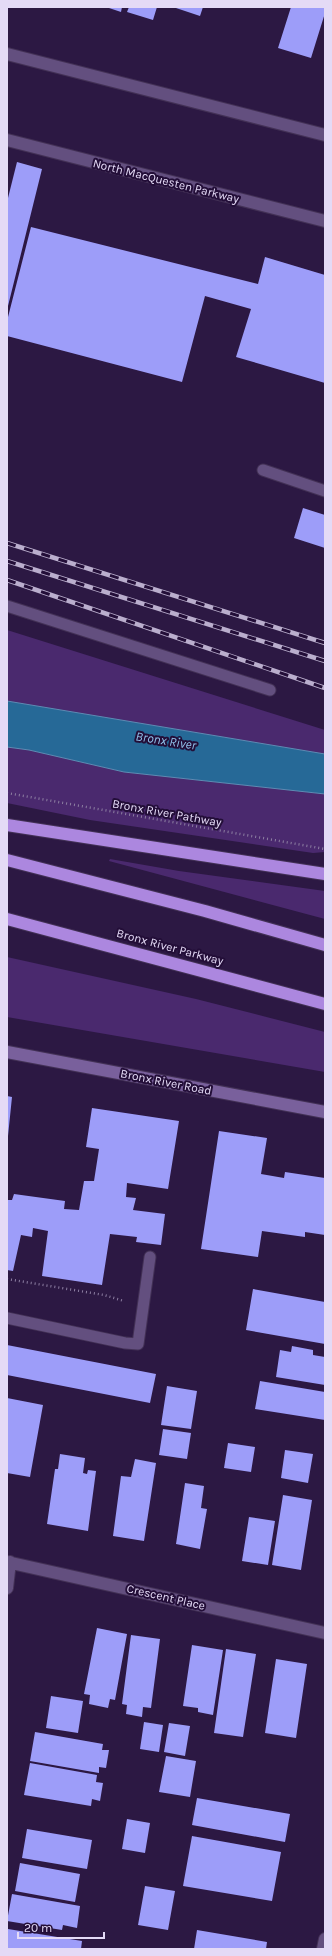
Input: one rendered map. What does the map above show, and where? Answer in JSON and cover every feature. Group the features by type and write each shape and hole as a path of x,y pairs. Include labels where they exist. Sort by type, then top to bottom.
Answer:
{"highway":[{"path":"7,825 325,874"},
{"path":"7,860 205,911 325,945"},
{"name":"Bronx River Parkway","path":"7,919 325,1004"}],"street":[{"path":"7,54 325,135"},
{"name":"North MacQuesten Parkway","path":"7,140 325,221"},
{"name":"Bronx River Road","path":"7,1052 325,1112"},
{"path":"7,1588 9,1562"},
{"name":"Crescent Place","path":"9,1562 325,1633"},
{"path":"323,1949 325,1939"}],"lane":[{"path":"264,470 325,491"},
{"path":"7,606 270,690"},
{"path":"7,1318 124,1343 138,1344 150,1257"}],"path":[{"name":"Bronx River Pathway","path":"7,793 325,849"},
{"path":"7,1279 104,1296 144,1307"}],"shaded area":[{"path":"7,630 325,730 325,754 7,701"},
{"path":"7,747 29,750 124,772 325,794 325,852 313,853 90,820 7,803"},
{"path":"110,859 179,871 325,891 325,919 109,861"},
{"path":"7,957 196,999 325,1032 325,1072 7,1017"}],"water":[{"name":"Bronx River","path":"7,701 325,754 325,794 124,772 29,750 7,747"}],"building":[{"path":"106,7 122,7 121,12"},
{"path":"129,7 157,7 153,20 127,12"},
{"path":"173,7 203,7 200,16"},
{"path":"291,7 325,7 325,13 311,58 278,48"},
{"path":"17,162 42,169 8,306 7,202"},
{"path":"31,227 258,284 265,257 325,275 325,383 236,357 251,309 205,296 182,382 7,336 7,321"},
{"path":"303,508 325,515 325,548 294,538"},
{"path":"7,1096 12,1097 8,1136 7,1136"},
{"path":"92,1108 179,1121 168,1189 127,1183 126,1197 136,1198 133,1210 165,1214 161,1245 136,1242 137,1237 110,1234 102,1285 42,1276 48,1231 33,1228 32,1237 21,1235 13,1271 7,1270 7,1200 12,1200 14,1194 65,1201 64,1209 79,1210 84,1181 94,1181 99,1149 86,1147"},
{"path":"219,1131 267,1138 261,1174 284,1178 285,1172 325,1178 325,1235 305,1232 305,1237 262,1231 258,1257 201,1249"},
{"path":"253,1289 325,1302 325,1344 246,1330"},
{"path":"7,1345 156,1374 150,1403 7,1375"},
{"path":"292,1346 313,1350 313,1355 325,1357 325,1385 276,1377 280,1350 291,1352"},
{"path":"260,1381 325,1392 325,1420 255,1409"},
{"path":"167,1386 197,1391 191,1429 161,1425"},
{"path":"7,1398 43,1405 30,1477 7,1473"},
{"path":"163,1429 191,1433 187,1459 159,1455"},
{"path":"228,1443 255,1447 251,1472 224,1468"},
{"path":"285,1450 313,1454 308,1483 281,1478"},
{"path":"60,1454 85,1458 83,1473 87,1474 88,1470 96,1471 88,1531 47,1524 55,1469 58,1469"},
{"path":"135,1459 156,1463 144,1541 113,1536 121,1476 131,1477"},
{"path":"185,1483 204,1486 201,1508 207,1509 200,1549 176,1544"},
{"path":"283,1495 312,1500 301,1570 272,1565"},
{"path":"249,1517 275,1521 268,1565 242,1561"},
{"path":"97,1628 127,1634 115,1700 110,1699 108,1708 89,1704 90,1695 84,1694"},
{"path":"131,1635 160,1639 151,1708 143,1707 142,1717 126,1714 127,1705 122,1704"},
{"path":"192,1645 223,1650 213,1715 198,1712 198,1708 183,1706"},
{"path":"226,1649 256,1654 243,1737 214,1733"},
{"path":"276,1659 307,1664 296,1738 265,1733"},
{"path":"51,1696 83,1701 78,1733 46,1728"},
{"path":"144,1722 163,1725 159,1752 140,1749"},
{"path":"169,1723 190,1726 185,1756 164,1752"},
{"path":"35,1732 103,1744 102,1750 109,1750 106,1768 99,1767 99,1773 30,1761"},
{"path":"166,1756 196,1761 190,1797 159,1792"},
{"path":"30,1763 97,1775 96,1782 103,1783 100,1801 92,1799 91,1806 24,1795"},
{"path":"197,1798 290,1814 285,1842 192,1825"},
{"path":"127,1819 150,1823 145,1853 122,1849"},
{"path":"27,1829 92,1840 87,1869 22,1858"},
{"path":"192,1836 281,1852 272,1901 183,1886"},
{"path":"20,1863 80,1874 75,1902 15,1891"},
{"path":"145,1886 175,1891 168,1930 138,1925"},
{"path":"12,1894 80,1906 77,1928 63,1925 62,1930 7,1921"},
{"path":"8,1929 82,1941 81,1949 7,1949"},
{"path":"197,1930 267,1942 266,1949 194,1949"}],"railway":[{"path":"7,543 325,643"},
{"path":"7,561 325,661"},
{"path":"7,580 325,688"}]}
